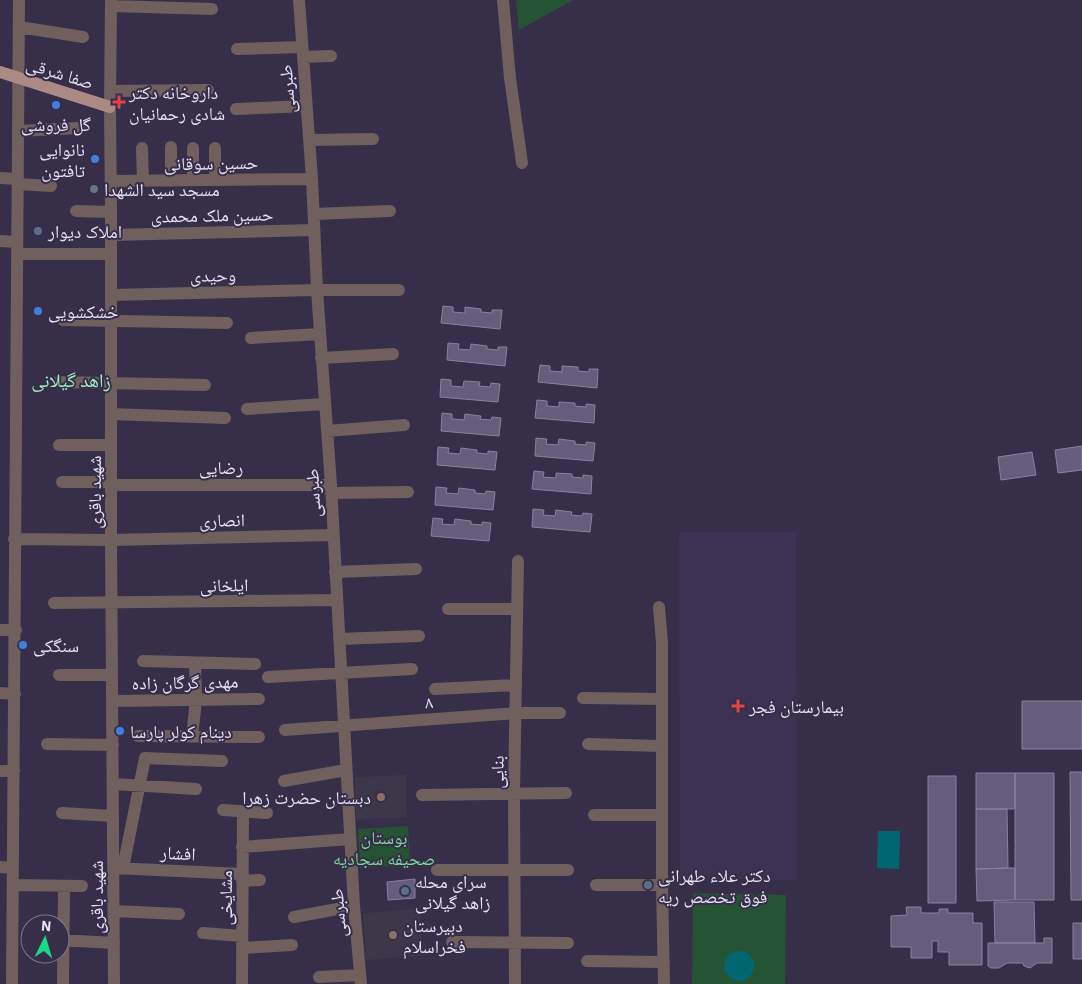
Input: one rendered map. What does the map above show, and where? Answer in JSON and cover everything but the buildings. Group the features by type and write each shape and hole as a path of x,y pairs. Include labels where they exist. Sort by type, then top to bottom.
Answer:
{"main road":[{"name":"صفا شرقی","path":"0,72 110,107"}],"street":[{"path":"12,984 6,964 13,925 16,630 14,539 19,0"},
{"name":"طبرسی","path":"299,0 331,489 354,906 361,979"},
{"path":"503,0 510,78 522,163"},
{"path":"111,3 212,9"},
{"name":"شهید باقری","path":"111,3 112,701 113,816 118,868 114,911 114,984"},
{"path":"19,26 82,37"},
{"path":"237,49 302,52 332,56"},
{"path":"110,91 208,90"},
{"path":"236,109 306,106"},
{"path":"18,130 79,128"},
{"path":"309,140 373,139"},
{"path":"171,147 171,181"},
{"path":"142,148 143,181"},
{"path":"193,148 193,180"},
{"path":"215,148 215,180"},
{"path":"0,178 51,186"},
{"name":"حسین سوقانی","path":"111,181 312,179"},
{"path":"76,211 111,212"},
{"path":"314,214 390,211"},
{"name":"حسین ملک محمدی","path":"111,235 314,230"},
{"path":"0,241 17,248 111,254"},
{"name":"وحیدی","path":"110,295 399,290"},
{"path":"63,320 226,323"},
{"path":"251,338 320,334"},
{"path":"321,358 393,354"},
{"path":"58,382 205,385"},
{"path":"247,409 324,404"},
{"path":"111,414 225,418"},
{"path":"327,431 404,425"},
{"path":"59,445 111,445"},
{"name":"رضایی","path":"62,482 408,492"},
{"name":"انصاری","path":"14,539 111,540 333,535"},
{"name":"بنایی","path":"515,984 514,793 518,561"},
{"path":"335,572 416,569"},
{"name":"ایلخانی","path":"54,603 112,604 337,600"},
{"path":"659,607 662,643 661,746 664,984"},
{"path":"448,610 516,608"},
{"path":"0,630 16,630"},
{"path":"339,639 419,636"},
{"path":"143,661 255,664"},
{"path":"192,737 196,700 195,663"},
{"path":"268,677 412,669"},
{"path":"59,675 112,675"},
{"path":"435,689 516,684"},
{"path":"0,693 15,694"},
{"name":"مهدی گرگان زاده","path":"112,701 259,698"},
{"path":"583,698 662,699"},
{"name":"۸","path":"285,730 516,713 560,713"},
{"path":"138,736 259,737"},
{"path":"47,744 113,745"},
{"path":"588,744 661,746"},
{"path":"118,868 140,786 145,758 222,762"},
{"path":"0,770 14,771"},
{"path":"284,781 346,770"},
{"path":"113,784 196,789"},
{"path":"422,795 566,794"},
{"path":"222,810 267,812"},
{"name":"مشایخی","path":"242,984 243,812"},
{"path":"62,814 113,816"},
{"path":"594,815 662,815"},
{"path":"0,837 13,838"},
{"path":"242,847 350,839"},
{"path":"0,867 13,868"},
{"name":"افشار","path":"118,868 260,880"},
{"path":"437,870 568,870"},
{"path":"13,885 82,886"},
{"path":"596,885 662,885"},
{"path":"63,914 64,887"},
{"path":"294,917 354,906"},
{"path":"114,911 179,914"},
{"path":"0,924 13,925"},
{"path":"203,934 242,942 292,945"},
{"path":"70,940 114,943"},
{"path":"452,942 568,943"},
{"path":"587,961 664,962"},
{"path":"63,964 64,984"},
{"path":"319,977 361,979"}],"shaded area":[{"name":"بیمارستان فجر","path":"679,532 796,532 797,880 680,880"},
{"name":"دبستان حضرت زهرا","path":"406,775 407,817 356,819 355,777"},
{"path":"878,831 900,831 899,869 877,868"},
{"name":"دبیرستان فخراسلام","path":"420,909 423,956 366,960 363,913"},
{"path":"739,951 749,956 754,966 749,976 739,981 729,976 724,966 729,956"}],"green space":[{"path":"516,0 573,0 519,30"},
{"name":"بوستان صحیفه سجادیه","path":"408,826 410,865 360,868 358,829"},
{"path":"693,893 786,895 785,984 692,984"}],"place":[{"name":"داروخانه دکتر شادی رحمانیان","path":"119,102"},
{"name":"گل فروشی","path":"56,105"},
{"name":"نانوایی تافتون","path":"95,159"},
{"name":"مسجد سید الشهدا","path":"94,189"},
{"name":"املاک دیوار","path":"38,231"},
{"name":"خشکشویی","path":"38,311"},
{"name":"سنگکی","path":"23,645"},
{"name":"بیمارستان فجر","path":"738,706"},
{"name":"دینام کولر پارسا","path":"120,731"},
{"name":"دبستان حضرت زهرا","path":"381,797"},
{"name":"دکتر علاء طهرانی فوق تخصص ریه","path":"648,885"},
{"name":"سرای محله زاهد گیلانی","path":"405,891"},
{"name":"دبیرستان فخراسلام","path":"393,935"}],"district":[{"name":"زاهد گیلانی","path":"71,380"}]}
